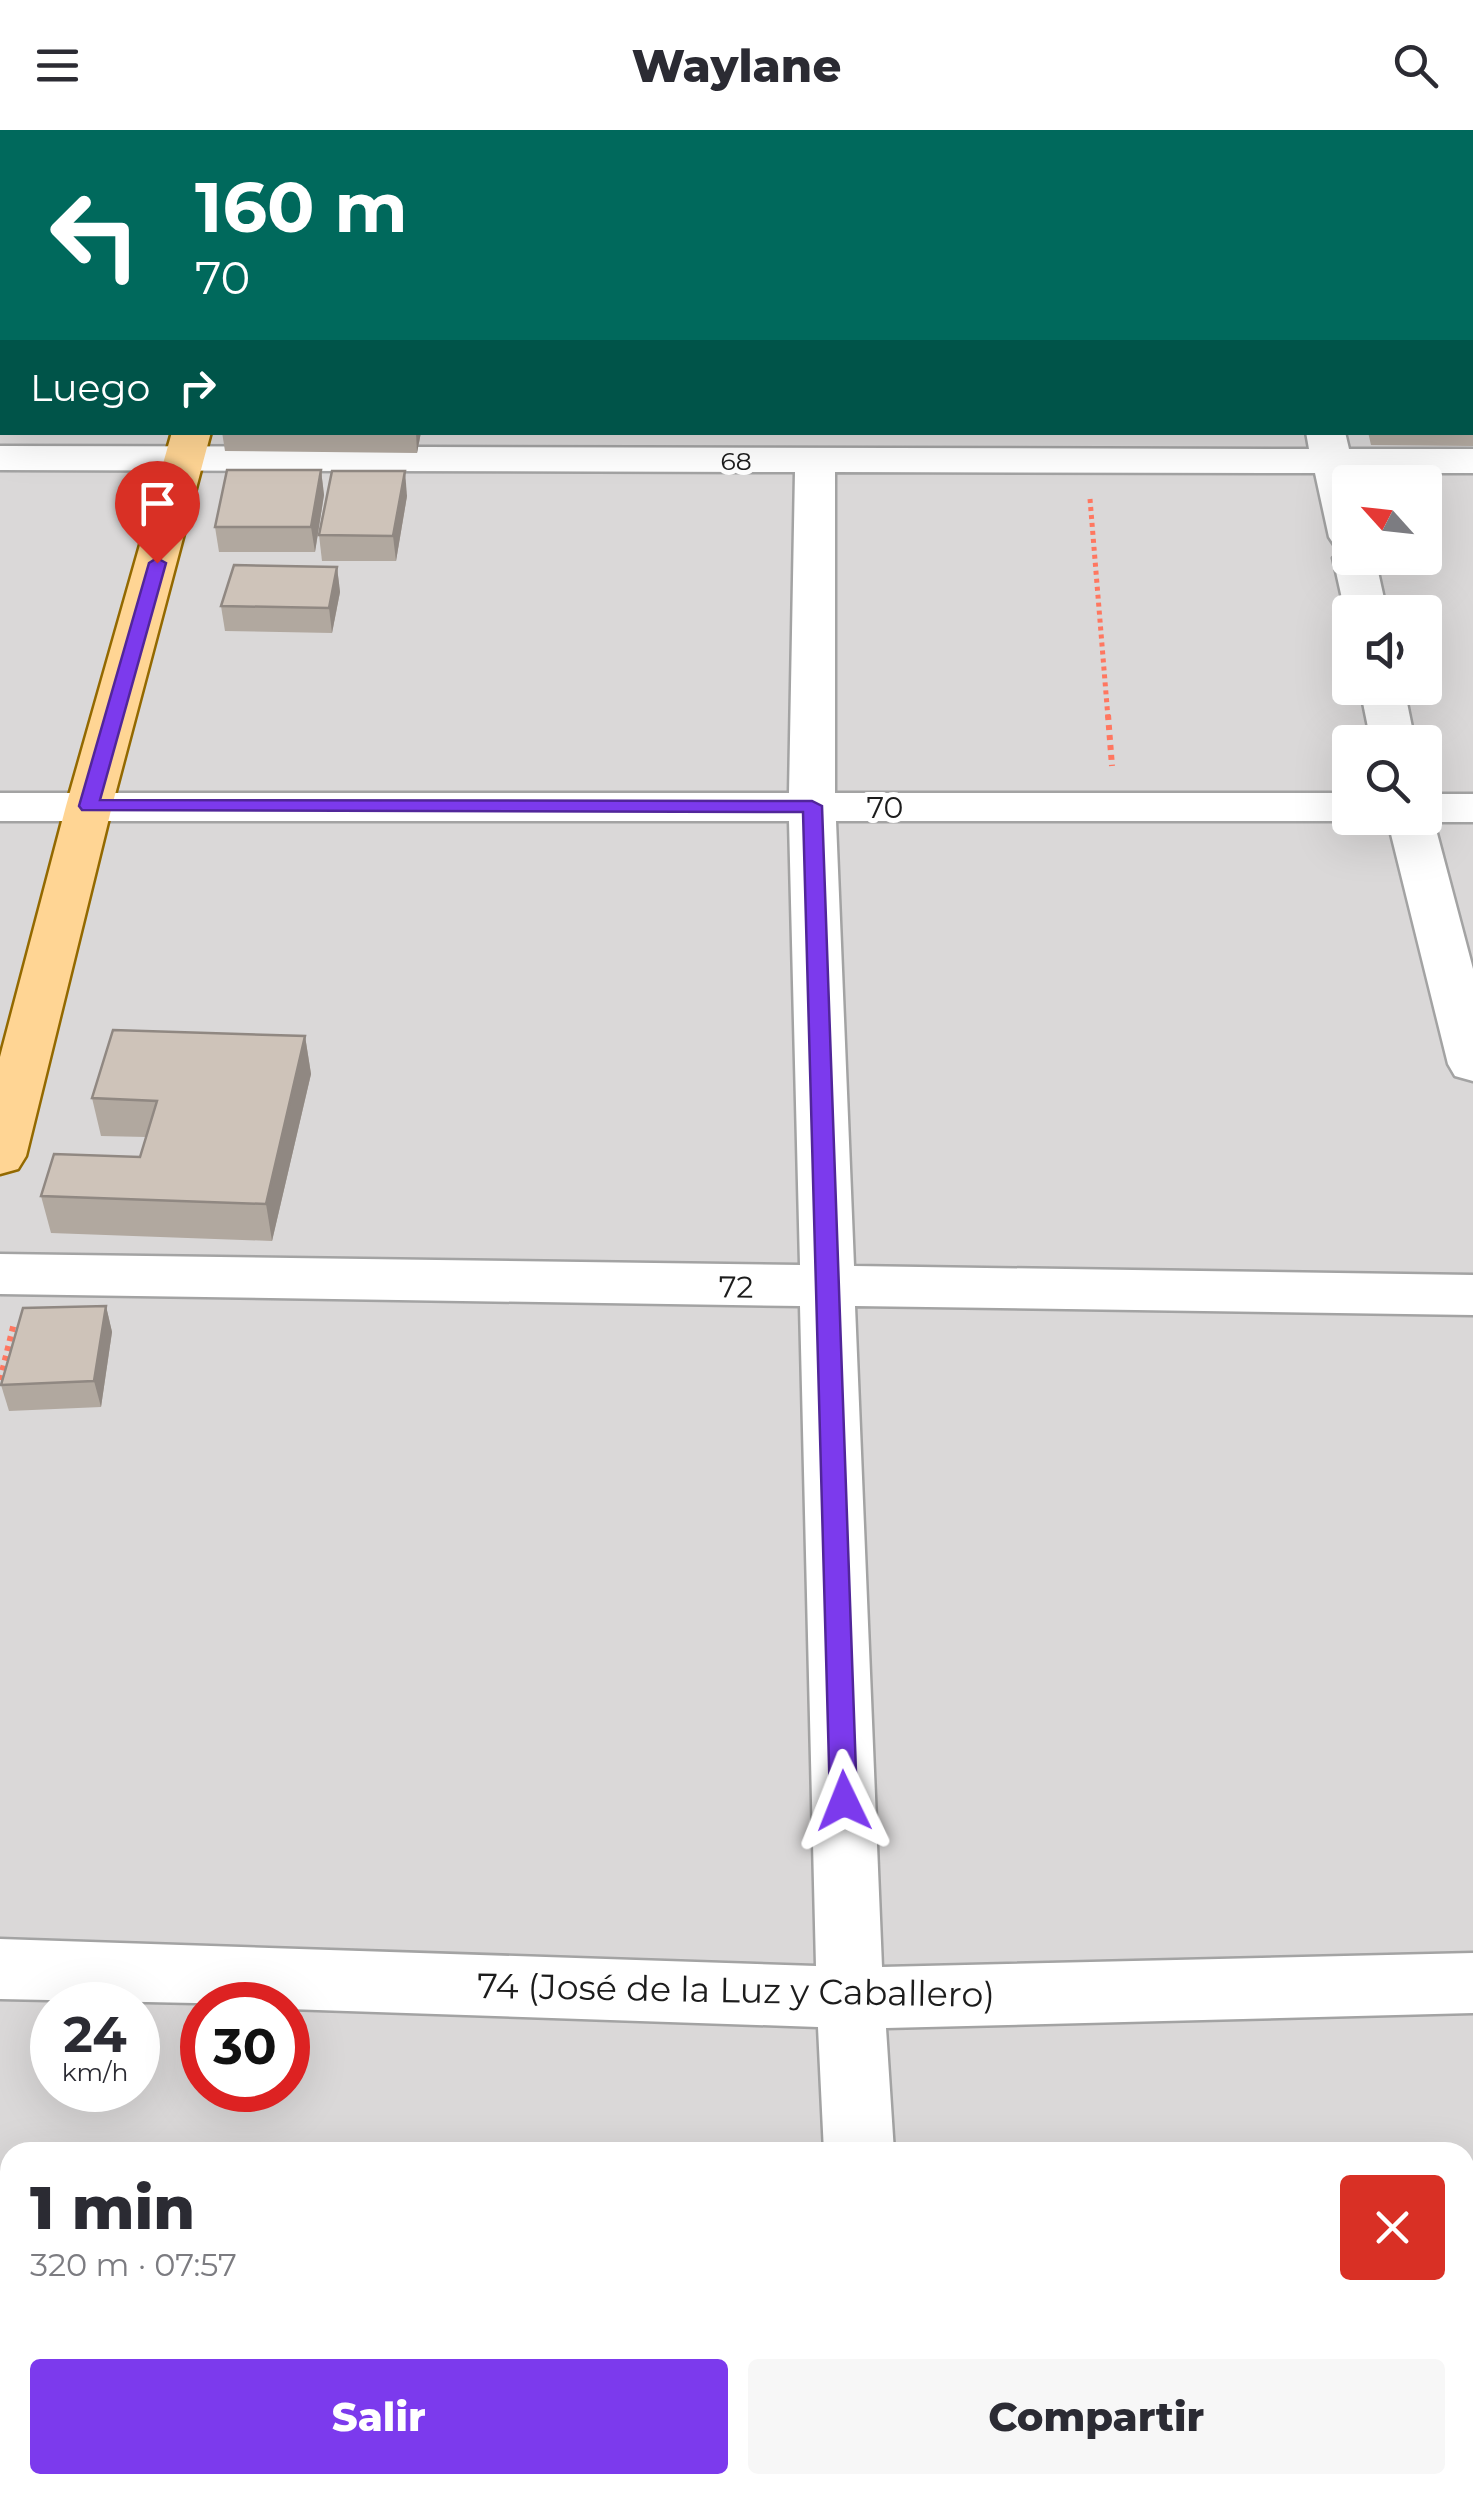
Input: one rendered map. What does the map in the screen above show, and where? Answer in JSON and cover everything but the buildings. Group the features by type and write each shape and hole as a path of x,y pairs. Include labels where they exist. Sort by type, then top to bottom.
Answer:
{"main road":[{"path":"0,1156 89,806 189,446"}],"street":[{"name":"68","path":"0,458 189,446 815,462 1087,462 1330,447 1473,461"},
{"path":"815,462 812,806 850,1998 858,2142"},
{"name":"70","path":"0,806 1332,808"},
{"path":"1442,808 1473,808"},
{"path":"1414,835 1473,1064"},
{"name":"72","path":"0,1274 827,1289 1473,1295"},
{"name":"74 (José de la Luz y Caballero)","path":"0,1969 850,1998 1473,1984"}],"path":[{"path":"1087,462 1115,807"}],"shaded area":[{"path":"0,435 1473,435 1473,2142 0,2142"}],"route":[{"path":"157,563 89,806 812,806 844,1801"}]}
